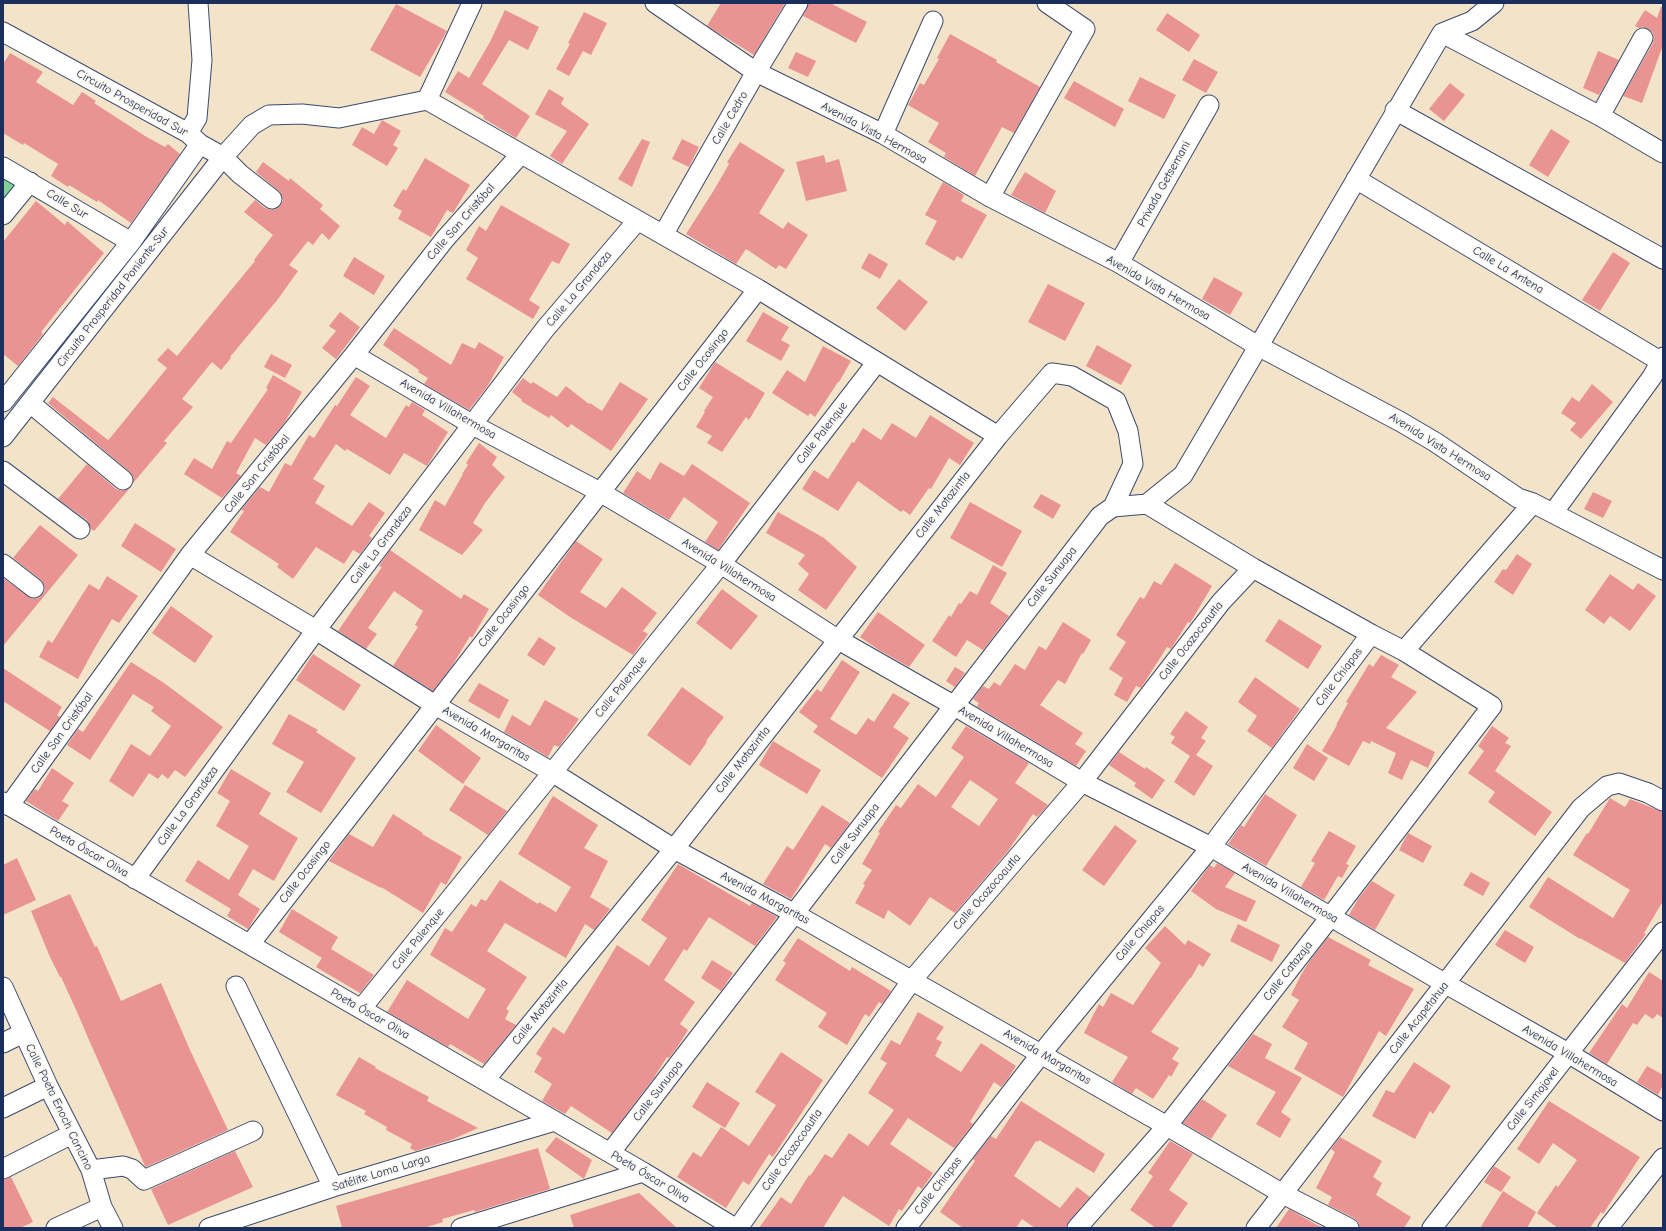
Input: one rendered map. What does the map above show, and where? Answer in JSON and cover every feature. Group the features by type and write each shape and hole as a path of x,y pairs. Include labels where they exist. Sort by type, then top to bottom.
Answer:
{"street":[{"name":"Circuito Prosperidad Poniente-Sur","path":"3,402 131,242 194,138 202,60 198,3"},
{"path":"472,3 426,100 520,155 758,289 998,436"},
{"name":"Avenida Vista Hermosa","path":"655,3 756,72 882,134 990,198 1119,264 1258,346 1401,422 1435,442 1518,498 1533,503 1663,570"},
{"name":"Calle Cedro","path":"663,235 756,72 798,3"},
{"path":"990,198 1085,29 1047,3"},
{"path":"1106,511 1147,504 1182,475 1395,110 1442,33 1472,21 1494,3"},
{"path":"882,134 933,21"},
{"name":"Circuito Prosperidad Sur","path":"3,32 194,138 223,157 240,174 272,199"},
{"path":"1442,33 1600,116 1663,153"},
{"path":"1600,116 1643,38"},
{"name":"Circuito Prosperidad Poniente-Sur","path":"3,437 223,157 252,125 270,115 302,114 339,118 426,100"},
{"name":"Privada Getsemani","path":"1119,264 1208,105"},
{"path":"1395,110 1663,259"},
{"name":"Calle San Cristóbal","path":"6,804 190,555 354,355 445,239 520,155"},
{"name":"Calle Sur","path":"3,167 131,242"},
{"name":"Calle La Antena","path":"1356,179 1660,369"},
{"path":"3,215 30,182"},
{"name":"Calle La Grandeza","path":"135,878 316,630 545,329 637,221"},
{"name":"Calle Ocosingo","path":"250,944 758,289"},
{"name":"Avenida Villahermosa","path":"354,355 473,425 600,492 721,564 837,639 953,705 1082,782 1211,847 1446,984 1568,1053 1663,1111"},
{"name":"Calle Palenque","path":"361,1009 721,564 877,362"},
{"path":"1553,513 1660,369"},
{"name":"Calle Motozintla","path":"484,1080 674,849 837,639 998,436 1052,373 1072,376 1116,401 1128,431 1133,464 1106,511"},
{"path":"30,403 123,480"},
{"path":"3,471 80,529"},
{"path":"1147,504 1253,568 1404,651 1533,503"},
{"name":"Calle Sunuapa","path":"610,1153 795,914 953,705 1106,511"},
{"name":"Avenida Margaritas","path":"190,555 316,630 435,705 552,772 674,849 795,914 912,980 1283,1194 1349,1228"},
{"path":"3,564 34,588"},
{"name":"Calle Ocozocoautla","path":"736,1228 912,980 1082,782 1221,602 1253,568"},
{"name":"Calle Chiapas","path":"906,1228 1041,1054 1211,847 1371,634"},
{"name":"Calle Catazaja","path":"1077,1228 1167,1126 1492,706 1404,651"},
{"name":"Calle Acapetahua","path":"1256,1228 1581,808 1607,786 1619,783 1648,793 1663,801"},
{"name":"Poeta Óscar Oliva","path":"6,804 644,1172 736,1228"},
{"name":"Calle Simojovel","path":"1432,1228 1663,932"},
{"path":"236,986 333,1187"},
{"name":"Calle Poeta Enoch Cancino","path":"3,987 48,1086 91,1170 102,1207 113,1228"},
{"path":"3,1043 23,1033"},
{"path":"3,1108 48,1086"},
{"name":"Satélite Loma Larga","path":"209,1228 333,1187 555,1121"},
{"path":"91,1170 123,1166 132,1169 144,1180 253,1131"},
{"path":"3,1170 72,1134"},
{"path":"1608,1228 1663,1158"},
{"path":"461,1228 644,1172"},
{"path":"56,1228 102,1207"}],"green space":[{"path":"3,174 21,184 3,205"}],"building":[{"path":"721,3 785,3 754,55 707,26"},
{"path":"809,3 830,3 867,22 856,43 803,16"},
{"path":"396,4 447,31 420,77 370,50"},
{"path":"1661,7 1663,7 1663,45 1642,103 1623,96 1653,43 1654,38 1653,33 1649,29 1635,26 1645,10 1657,18"},
{"path":"505,10 539,27 528,50 509,40 482,84 530,116 516,138 445,92 458,71 469,78 490,42"},
{"path":"584,12 607,23 591,55 583,51 569,76 556,69 570,44 568,43"},
{"path":"1167,13 1200,35 1189,52 1156,30"},
{"path":"950,34 997,60 996,62 1040,87 1014,133 1002,127 975,176 944,157 946,153 928,142 939,123 908,105 920,83 924,85 939,59 937,58"},
{"path":"1598,51 1619,60 1599,95 1583,88"},
{"path":"796,52 816,61 808,77 788,68"},
{"path":"10,53 43,72 36,82 73,105 82,92 96,101 94,103 145,136 165,147 168,144 180,154 131,223 98,200 97,202 69,185 68,187 51,176 58,164 24,143 23,145 3,133 3,64"},
{"path":"1194,59 1218,72 1206,93 1182,80"},
{"path":"1140,77 1176,95 1164,119 1128,101"},
{"path":"1074,81 1124,109 1115,127 1064,98"},
{"path":"1450,83 1465,95 1444,121 1429,109"},
{"path":"549,89 564,98 561,104 589,124 562,164 550,156 567,131 535,114"},
{"path":"382,120 401,131 393,145 398,148 387,166 352,145 362,127 374,134"},
{"path":"1551,129 1570,141 1548,177 1529,165"},
{"path":"642,139 650,142 632,187 618,179"},
{"path":"682,139 699,147 689,167 672,159"},
{"path":"740,142 785,170 759,213 783,229 788,222 808,235 786,269 779,265 776,269 746,249 736,264 686,234 714,190 729,164 727,162"},
{"path":"824,155 826,163 839,159 847,191 806,201 796,162"},
{"path":"425,158 470,185 453,213 447,210 431,237 398,219 402,211 393,206 403,189 406,191"},
{"path":"263,162 289,181 290,178 323,205 320,209 340,226 329,240 322,233 313,245 308,241 289,265 298,271 278,299 221,370 212,362 182,399 193,407 164,441 167,443 133,483 133,477 130,472 48,403 53,397 108,440 111,437 167,368 157,360 168,348 177,356 255,261 254,260 273,235 244,212 255,200 265,208 271,210 280,206 283,201 282,195 279,191 256,172"},
{"path":"1025,172 1056,191 1045,213 1011,195"},
{"path":"943,182 964,195 961,201 987,215 962,259 957,256 954,261 925,244 937,221 925,215"},
{"path":"36,201 65,225 67,221 104,253 41,332 43,334 18,366 3,354 3,242"},
{"path":"501,205 570,244 559,264 552,261 529,300 540,307 533,319 466,279 478,258 466,250 479,226 486,231"},
{"path":"1613,252 1630,263 1600,311 1582,300"},
{"path":"869,253 888,264 880,279 861,268"},
{"path":"354,257 385,276 374,295 343,276"},
{"path":"1214,277 1243,293 1230,315 1202,299"},
{"path":"899,279 928,302 905,331 876,308"},
{"path":"1048,284 1085,303 1065,341 1028,322"},
{"path":"340,312 360,327 336,359 322,348 336,331 329,326"},
{"path":"763,312 789,327 781,340 790,345 781,361 746,341"},
{"path":"394,328 451,365 462,343 475,349 479,342 504,357 487,387 469,410 424,384 428,378 383,345"},
{"path":"1097,345 1132,365 1121,385 1086,366"},
{"path":"823,346 851,361 839,382 815,417 810,413 808,416 772,393 787,370 805,382"},
{"path":"271,354 292,365 285,378 264,367"},
{"path":"715,362 765,393 749,420 746,417 722,452 707,443 712,436 696,427 713,397 699,388"},
{"path":"273,375 302,392 285,422 266,445 255,438 236,473 241,476 222,498 184,474 194,458 212,469 227,441 231,443 268,389 266,388"},
{"path":"356,377 370,386 350,415 386,438 406,405 409,407 412,402 425,410 422,415 448,432 427,466 404,453 390,475 347,449 345,451 336,444 313,479 325,486 315,503 352,526 369,502 385,513 369,536 372,538 360,554 353,550 344,564 316,547 293,579 277,567 279,564 230,532 244,511 241,510 260,487 269,492 285,463 291,466 309,435 314,438 335,405 337,406"},
{"path":"523,378 531,384 533,382 557,397 566,386 589,404 590,403 602,411 620,382 648,399 611,451 571,424 568,428 551,415 549,418 521,401 522,400 512,392"},
{"path":"1592,384 1613,402 1581,439 1570,430 1576,423 1561,413 1572,397 1579,402"},
{"path":"930,415 974,443 960,465 949,458 931,489 929,488 910,515 903,510 901,512 858,481 838,511 802,489 814,470 828,479 863,428 881,440 892,423 916,438"},
{"path":"479,443 497,457 492,465 505,477 485,503 473,523 483,530 462,555 419,530 435,500 445,506 468,465 466,463"},
{"path":"660,462 684,476 692,464 750,503 718,550 705,542 718,522 684,497 669,520 623,493 637,471 650,480"},
{"path":"87,464 116,489 122,491 129,489 94,531 91,529 87,520 58,499"},
{"path":"1593,492 1612,501 1603,518 1584,509"},
{"path":"1041,494 1061,505 1053,519 1033,507"},
{"path":"970,502 1022,531 1002,567 950,538"},
{"path":"778,512 824,538 857,567 826,610 798,590 809,574 798,564 805,555 766,533"},
{"path":"135,523 176,549 161,572 121,546"},
{"path":"40,525 78,555 3,646 3,578 32,599 39,598 45,590 44,584 41,580 13,558"},
{"path":"576,541 603,559 580,592 606,608 622,587 657,613 643,631 648,634 633,655 570,617 538,595"},
{"path":"390,550 461,599 464,594 489,609 472,638 470,636 452,666 433,691 393,666 418,627 415,625 423,611 394,591 368,628 377,634 366,649 338,631 382,567 379,566"},
{"path":"1517,554 1532,564 1513,595 1494,582 1503,569 1506,570"},
{"path":"1175,563 1212,586 1190,623 1188,622 1171,649 1167,647 1141,688 1136,686 1127,702 1114,695 1123,678 1109,669 1126,642 1116,635 1140,597 1144,599 1154,581 1161,585"},
{"path":"993,565 1007,573 990,603 1009,616 983,650 967,640 956,657 932,641 949,615 951,617 959,603 961,604 970,591 977,595"},
{"path":"1610,574 1633,590 1638,583 1656,596 1630,631 1610,616 1604,624 1585,610"},
{"path":"107,576 138,596 119,623 112,619 78,679 39,657 48,640 52,643 89,584 99,590"},
{"path":"722,589 758,616 731,650 696,623"},
{"path":"171,606 213,636 195,663 152,633"},
{"path":"878,612 925,645 909,667 860,637"},
{"path":"1279,619 1322,646 1308,669 1265,641"},
{"path":"1063,622 1091,640 1065,684 1058,680 1040,705 1083,733 1075,744 1086,751 1076,766 978,707 977,706 979,703 973,699 983,686 989,689 994,682 1000,686 1015,664 1025,670 1039,646 1046,650"},
{"path":"539,637 556,648 544,666 527,655"},
{"path":"313,654 361,685 344,711 296,680"},
{"path":"1381,655 1399,665 1391,677 1417,692 1386,728 1435,752 1428,768 1411,760 1402,780 1388,773 1396,753 1371,741 1370,744 1363,741 1349,766 1322,751 1348,703 1346,702 1369,664 1373,667"},
{"path":"842,660 860,672 830,719 856,735 868,718 874,722 893,693 910,703 893,727 909,738 882,778 813,732 818,726 799,712 817,689 821,692"},
{"path":"131,662 164,683 223,727 185,777 175,770 168,779 162,774 158,779 149,773 133,797 109,781 131,744 150,756 171,726 151,711 154,707 133,694 90,760 67,745 78,729 83,732"},
{"path":"955,667 965,673 955,687 946,681"},
{"path":"3,668 62,707 57,715 60,717 50,731 3,701"},
{"path":"1255,677 1300,709 1272,748 1247,731 1257,716 1238,702"},
{"path":"479,683 509,700 499,719 468,701"},
{"path":"682,687 724,717 690,766 647,735"},
{"path":"545,700 579,719 559,747 554,745 548,757 504,732 512,715 530,726"},
{"path":"1186,711 1208,727 1201,738 1206,741 1196,755 1213,766 1194,796 1174,782 1190,756 1171,743 1175,737 1170,734"},
{"path":"289,714 318,730 316,732 356,758 321,813 286,792 304,762 272,744"},
{"path":"436,725 481,758 463,784 418,751"},
{"path":"966,726 1029,763 1015,783 1048,805 1037,817 1033,814 1008,851 955,913 930,897 910,926 888,910 884,919 855,903 865,885 863,884 872,870 862,864 880,833 878,832 896,805 901,808 918,784 936,797 964,757 951,748","holes":["970,780 998,799 979,826 951,807"]},
{"path":"1492,726 1509,738 1505,743 1511,746 1495,771 1552,812 1535,836 1488,802 1495,792 1468,773 1484,751 1478,746"},
{"path":"773,741 821,770 807,794 759,765"},
{"path":"1307,744 1328,758 1314,781 1293,768"},
{"path":"1119,752 1145,769 1146,767 1165,780 1152,799 1134,786 1136,783 1109,765"},
{"path":"52,768 74,783 62,801 69,805 58,821 26,801 35,789 38,791"},
{"path":"231,769 271,793 259,814 298,838 274,881 253,869 238,895 260,909 248,929 227,916 231,909 185,881 198,860 229,880 249,846 216,826 230,801 217,793"},
{"path":"465,785 507,811 488,835 449,810"},
{"path":"1265,794 1297,815 1266,866 1228,844 1241,825 1244,827"},
{"path":"553,796 598,825 584,848 608,861 590,897 610,909 594,930 585,924 566,958 505,923 487,951 527,977 506,1009 509,1011 505,1019 516,1025 484,1064 450,1044 448,1047 387,1012 407,980 468,1019 486,989 430,955 445,928 452,932 471,904 476,907 481,899 486,901 500,880 538,904 539,902 556,912 571,887 518,854"},
{"path":"1610,798 1625,807 1630,799 1663,812 1663,901 1644,933 1646,934 1625,963 1580,939 1529,907 1548,877 1613,918 1630,890 1573,855"},
{"path":"822,805 850,823 831,848 825,844 791,899 763,884 787,846 793,850"},
{"path":"393,814 423,833 422,834 462,857 446,885 441,882 423,913 381,887 329,861 349,834 373,847"},
{"path":"1115,825 1137,841 1104,886 1082,870"},
{"path":"1329,831 1356,846 1346,864 1349,865 1342,878 1338,876 1324,900 1301,887 1315,863 1311,861"},
{"path":"1408,833 1432,846 1423,863 1399,850"},
{"path":"17,858 36,900 3,915 3,865"},
{"path":"1217,863 1235,873 1225,887 1256,901 1246,922 1216,909 1191,891 1210,865 1214,868"},
{"path":"678,864 750,906 752,903 777,917 755,946 709,917 687,951 684,949 664,980 695,1002 680,1024 688,1030 678,1046 669,1058 667,1057 653,1079 612,1133 571,1106 565,1114 542,1101 552,1084 534,1072 542,1058 536,1054 553,1027 564,1034 617,945 649,966 667,938 641,920"},
{"path":"1471,872 1490,883 1483,896 1463,885"},
{"path":"1372,881 1395,895 1375,930 1349,915 1358,899"},
{"path":"70,894 95,947 97,946 121,1001 161,983 190,1050 228,1130 146,1167 145,1166 78,1014 50,957 31,911"},
{"path":"292,909 338,937 331,949 374,975 360,993 316,967 322,958 279,932"},
{"path":"1238,924 1280,945 1272,962 1230,941"},
{"path":"1165,926 1185,945 1188,940 1211,954 1203,967 1199,964 1191,978 1151,1032 1179,1048 1172,1059 1179,1063 1171,1077 1169,1075 1153,1099 1136,1088 1132,1094 1112,1082 1128,1057 1084,1033 1099,1004 1103,1007 1111,993 1133,1005 1161,963 1145,948"},
{"path":"1505,930 1534,947 1525,963 1495,945"},
{"path":"1328,937 1371,960 1368,965 1414,989 1386,1036 1379,1031 1343,1097 1294,1069 1308,1043 1282,1027 1299,1000 1291,995 1301,975"},
{"path":"798,938 850,971 852,967 891,991 882,1004 879,1002 869,1017 865,1014 847,1045 818,1027 827,1013 775,980 786,963 783,961"},
{"path":"712,960 733,973 721,991 701,978"},
{"path":"1649,972 1663,981 1663,1018 1657,1014 1653,1019 1645,1014 1637,1025 1633,1023 1607,1064 1589,1053 1622,1004 1627,1008"},
{"path":"918,1012 944,1027 936,1039 942,1042 935,1056 961,1072 981,1043 1016,1066 1007,1080 1001,1087 994,1082 970,1122 973,1124 954,1148 908,1118 890,1144 933,1173 922,1189 918,1186 902,1211 899,1209 889,1226 843,1196 823,1228 759,1228 781,1197 791,1204 809,1175 810,1176 825,1154 832,1158 849,1133 868,1146 894,1110 868,1093 887,1063 880,1059 891,1040 900,1045"},
{"path":"1253,1034 1272,1044 1265,1058 1302,1078 1281,1112 1291,1119 1280,1138 1256,1124 1276,1092 1228,1066"},
{"path":"781,1052 823,1080 773,1157 769,1154 749,1185 743,1181 726,1208 677,1177 693,1152 701,1157 721,1127 749,1146 776,1105 755,1092"},
{"path":"359,1057 376,1067 375,1068 429,1097 427,1101 478,1128 451,1140 415,1151 410,1148 412,1144 386,1130 387,1127 364,1114 366,1111 336,1095"},
{"path":"1414,1062 1451,1086 1433,1114 1430,1111 1415,1139 1372,1116 1386,1090 1394,1093"},
{"path":"1647,1066 1663,1075 1663,1085 1658,1095 1637,1082"},
{"path":"707,1082 740,1103 725,1128 692,1107"},
{"path":"1202,1099 1227,1115 1211,1139 1183,1123"},
{"path":"1021,1101 1105,1154 1094,1173 1039,1140 1038,1142 1036,1141 1014,1176 1060,1208 1077,1187 1090,1197 1069,1221 1066,1228 1035,1228 1022,1219 1016,1228 963,1228 940,1212 975,1161 973,1159 991,1136 996,1139"},
{"path":"1549,1101 1640,1157 1603,1214 1601,1212 1590,1228 1558,1228 1537,1213 1556,1185 1558,1187 1577,1160 1553,1143 1539,1164 1517,1149"},
{"path":"556,1137 592,1160 584,1179 545,1151"},
{"path":"1340,1137 1382,1161 1373,1177 1382,1183 1376,1195 1411,1217 1404,1228 1360,1228 1358,1222 1354,1218 1328,1205 1332,1197 1316,1188 1335,1152 1331,1149"},
{"path":"1170,1141 1193,1154 1169,1190 1188,1203 1171,1228 1156,1228 1130,1210 1153,1176 1148,1173"},
{"path":"538,1148 550,1189 475,1212 474,1210 442,1219 443,1222 424,1228 342,1228 336,1206"},
{"path":"235,1151 253,1187 168,1225 151,1189"},
{"path":"1494,1166 1511,1177 1501,1192 1484,1182"},
{"path":"11,1177 33,1222 20,1228 3,1228 3,1180"},
{"path":"1503,1191 1536,1212 1527,1228 1480,1228"},
{"path":"639,1193 677,1228 574,1228 570,1215"},
{"path":"1289,1209 1317,1225 1325,1228 1276,1228"}]}
